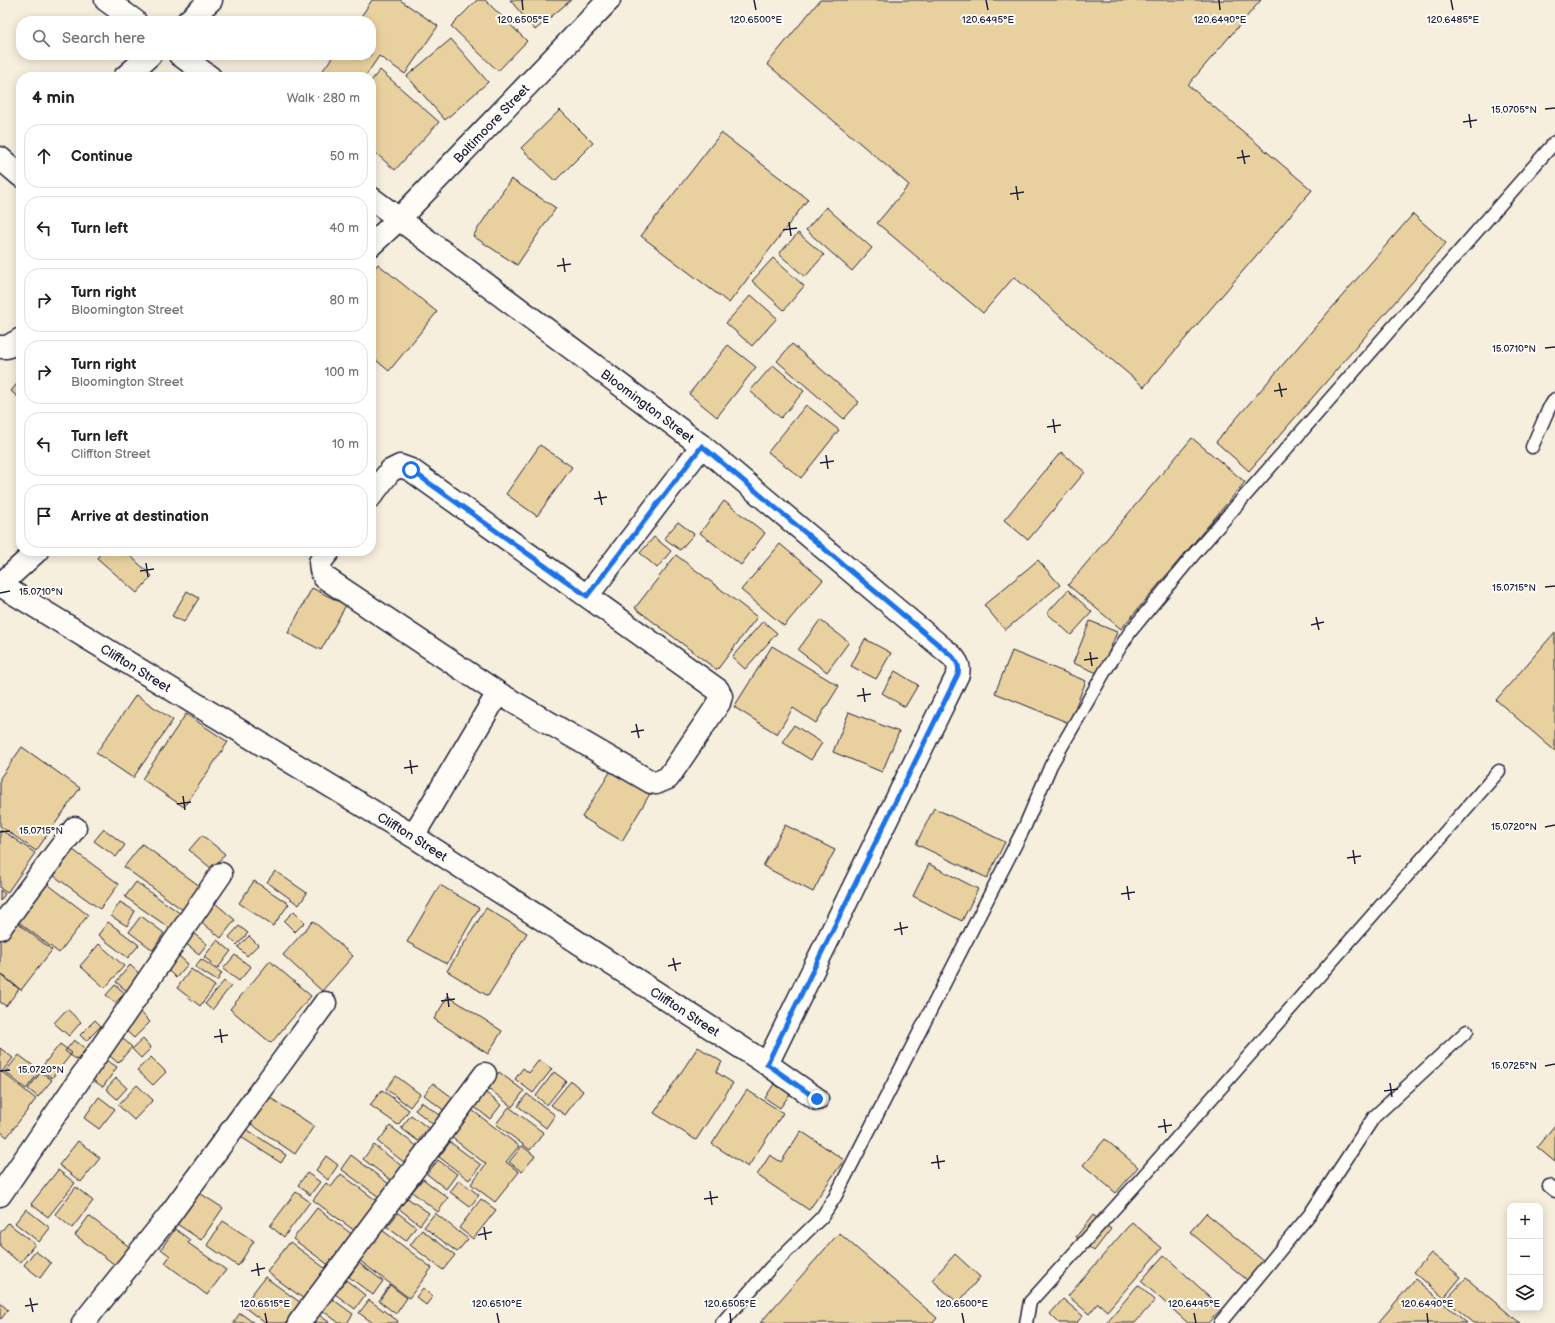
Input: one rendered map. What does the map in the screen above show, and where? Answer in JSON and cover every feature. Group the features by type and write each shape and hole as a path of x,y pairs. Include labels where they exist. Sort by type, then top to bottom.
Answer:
{"street":[{"path":"106,0 128,16"},
{"path":"193,16 211,0"},
{"name":"Baltimoore Street","path":"376,240 399,219 609,0"},
{"path":"131,72 144,60"},
{"path":"187,60 203,72"},
{"name":"Bloomington Street","path":"376,202 702,446 952,656 960,669 767,1064"},
{"path":"0,347 7,347 16,342"},
{"path":"587,596 702,446"},
{"path":"325,556 320,562 324,577 498,693 651,782 656,783 668,778 719,703 721,696 718,690 411,470 400,466 390,471 376,489"},
{"path":"0,585 32,556"},
{"name":"Cliffton Street","path":"0,585 414,836 767,1064 817,1099"},
{"path":"414,836 498,693"},
{"path":"0,928 75,828"},
{"path":"0,1195 222,874"},
{"path":"83,1323 168,1217 325,1003"},
{"path":"299,1323 485,1074"}],"lane":[{"path":"722,1323 771,1267 822,1217 835,1197 1025,826 1051,765 1105,671 1130,632 1195,554 1555,142"},
{"path":"1532,447 1549,408 1555,400"},
{"path":"1026,1323 1030,1302 1140,1181 1499,771"},
{"path":"1220,1323 1310,1214 1374,1117 1467,1031"}],"building":[{"path":"372,0 400,0 438,26 405,74 379,56 368,72 322,72 330,60 376,60 376,16 361,16"},
{"path":"477,0 485,0 527,41 498,71 451,26"},
{"path":"510,0 571,0 535,30"},
{"path":"820,0 1261,0 1188,85 1312,190 1144,387 1014,277 983,313 877,223 909,185 767,64"},
{"path":"451,39 488,82 445,120 407,76"},
{"path":"380,70 439,122 395,170 376,153 376,75"},
{"path":"560,110 593,143 555,181 521,148"},
{"path":"721,133 808,199 729,303 641,236"},
{"path":"511,179 556,208 517,265 473,236"},
{"path":"826,207 872,248 852,271 806,230"},
{"path":"1413,214 1446,243 1249,471 1216,442"},
{"path":"798,233 824,255 805,277 779,254"},
{"path":"773,258 804,286 784,310 752,281"},
{"path":"378,264 437,312 389,371 376,360 376,267"},
{"path":"751,295 777,318 752,346 726,323"},
{"path":"792,344 859,402 844,419 777,361"},
{"path":"728,345 756,367 717,417 689,394"},
{"path":"773,365 804,391 781,418 750,391"},
{"path":"16,385 16,396 11,391"},
{"path":"806,405 839,430 801,478 768,452"},
{"path":"1192,438 1245,482 1121,629 1068,585"},
{"path":"540,445 572,467 537,516 506,494"},
{"path":"1061,452 1085,472 1028,540 1004,520"},
{"path":"724,501 765,533 741,565 700,533"},
{"path":"678,522 694,534 680,550 664,538"},
{"path":"654,537 671,551 657,568 640,553"},
{"path":"780,544 823,580 784,626 741,590"},
{"path":"676,555 757,617 717,670 635,608"},
{"path":"99,556 130,556 152,576 137,593 97,558"},
{"path":"1038,560 1060,585 1005,630 984,605"},
{"path":"312,588 346,605 321,650 288,633"},
{"path":"1068,590 1092,612 1071,635 1047,613"},
{"path":"187,591 199,598 184,622 172,616"},
{"path":"820,620 849,642 827,672 798,650"},
{"path":"763,621 777,633 745,669 732,657"},
{"path":"1090,621 1117,632 1100,674 1073,663"},
{"path":"1555,632 1555,751 1496,700"},
{"path":"865,639 891,653 876,679 851,666"},
{"path":"772,646 839,686 816,723 793,708 777,734 734,707"},
{"path":"1012,651 1086,681 1069,723 995,693"},
{"path":"895,671 918,685 905,707 882,693"},
{"path":"136,695 173,720 133,778 96,753"},
{"path":"849,712 899,732 882,772 833,752"},
{"path":"186,714 228,742 184,807 142,779"},
{"path":"794,725 822,743 811,760 782,742"},
{"path":"22,747 80,788 36,851 0,826 0,778"},
{"path":"612,769 651,792 622,841 582,817"},
{"path":"934,808 1005,842 987,878 916,844"},
{"path":"785,825 835,850 813,892 763,866"},
{"path":"0,829 35,853 7,893 0,888"},
{"path":"104,829 125,845 116,857 94,841"},
{"path":"202,835 225,854 212,869 189,850"},
{"path":"142,844 204,889 187,913 124,867"},
{"path":"69,847 119,884 100,909 50,873"},
{"path":"929,864 978,889 962,921 913,896"},
{"path":"275,871 307,893 299,905 267,882"},
{"path":"41,879 88,915 59,953 12,917"},
{"path":"254,881 289,904 273,926 239,903"},
{"path":"136,882 181,914 171,929 125,897"},
{"path":"440,885 479,908 447,964 407,942"},
{"path":"0,890 5,894 0,901"},
{"path":"120,902 135,911 127,926 111,916"},
{"path":"215,903 235,920 221,938 200,921"},
{"path":"486,908 527,933 488,996 447,971"},
{"path":"294,911 305,922 295,932 284,921"},
{"path":"141,916 164,933 153,950 129,932"},
{"path":"11,918 52,950 21,990 0,973 0,932"},
{"path":"313,921 353,956 322,991 283,955"},
{"path":"108,922 139,945 128,958 98,935"},
{"path":"239,926 248,933 237,945 229,937"},
{"path":"193,933 207,944 199,954 185,943"},
{"path":"249,936 258,945 247,956 238,947"},
{"path":"217,940 231,951 218,968 204,957"},
{"path":"99,944 124,966 105,988 80,966"},
{"path":"235,955 251,967 239,981 223,969"},
{"path":"179,956 188,964 176,978 167,969"},
{"path":"201,959 222,973 217,981 195,967"},
{"path":"270,961 311,996 271,1043 230,1009"},
{"path":"130,965 142,976 128,992 116,982"},
{"path":"191,969 215,986 200,1006 177,988"},
{"path":"0,974 19,989 6,1006 0,1002"},
{"path":"224,981 231,986 212,1010 205,1004"},
{"path":"115,985 125,993 115,1003 106,995"},
{"path":"448,996 502,1031 488,1054 434,1019"},
{"path":"67,1009 81,1022 69,1036 54,1023"},
{"path":"138,1009 150,1022 134,1038 121,1026"},
{"path":"95,1020 101,1026 86,1041 80,1035"},
{"path":"118,1034 132,1047 118,1063 103,1050"},
{"path":"143,1039 151,1048 141,1058 132,1049"},
{"path":"74,1040 86,1049 77,1060 65,1051"},
{"path":"60,1044 72,1053 52,1078 40,1069"},
{"path":"698,1047 722,1062 716,1072 733,1083 696,1140 654,1113"},
{"path":"0,1048 13,1058 1,1073 2,1072 36,1099 7,1137 0,1131"},
{"path":"19,1055 40,1071 26,1089 5,1072"},
{"path":"151,1057 166,1072 153,1085 137,1070"},
{"path":"105,1059 117,1067 103,1087 91,1079"},
{"path":"539,1060 552,1069 533,1093 515,1079 523,1068 529,1073"},
{"path":"41,1072 52,1080 38,1097 28,1089"},
{"path":"499,1072 524,1091 512,1107 487,1087"},
{"path":"554,1072 566,1081 547,1105 536,1096"},
{"path":"396,1076 420,1094 410,1107 386,1089"},
{"path":"116,1078 127,1088 117,1099 106,1089"},
{"path":"571,1081 583,1091 565,1115 551,1105"},
{"path":"433,1083 456,1100 446,1112 424,1095"},
{"path":"774,1084 790,1094 780,1108 765,1098"},
{"path":"137,1085 153,1100 134,1120 118,1105"},
{"path":"382,1090 409,1110 398,1125 370,1105"},
{"path":"747,1090 783,1113 748,1167 712,1144"},
{"path":"485,1092 501,1105 490,1119 473,1106"},
{"path":"527,1094 555,1115 546,1128 518,1106"},
{"path":"99,1097 115,1109 99,1129 84,1118"},
{"path":"269,1097 314,1126 295,1154 251,1124"},
{"path":"421,1102 440,1115 433,1124 415,1110"},
{"path":"509,1107 544,1133 530,1150 496,1124"},
{"path":"472,1110 519,1146 506,1162 519,1172 495,1202 471,1184 486,1164 451,1137"},
{"path":"411,1115 428,1128 418,1141 401,1128"},
{"path":"1555,1125 1555,1162 1537,1147"},
{"path":"390,1126 418,1147 405,1163 378,1142"},
{"path":"246,1129 286,1155 281,1163 241,1137"},
{"path":"801,1131 844,1160 809,1210 757,1175 770,1155 781,1162"},
{"path":"1105,1139 1138,1167 1116,1193 1083,1165"},
{"path":"78,1141 100,1158 81,1182 59,1165"},
{"path":"450,1142 481,1165 469,1180 439,1157"},
{"path":"374,1145 403,1167 392,1181 363,1159"},
{"path":"522,1146 535,1156 522,1172 509,1162"},
{"path":"351,1155 389,1184 379,1197 341,1169"},
{"path":"326,1156 338,1165 328,1180 316,1170"},
{"path":"438,1160 457,1174 446,1189 427,1174"},
{"path":"58,1170 75,1183 48,1217 31,1204"},
{"path":"307,1173 320,1182 310,1195 298,1185"},
{"path":"341,1174 377,1201 355,1231 313,1200 326,1183 331,1187"},
{"path":"423,1179 448,1198 438,1212 412,1192"},
{"path":"459,1180 479,1195 470,1207 450,1192"},
{"path":"76,1187 93,1201 72,1228 55,1214"},
{"path":"198,1192 223,1208 201,1240 177,1224"},
{"path":"296,1192 310,1202 284,1237 270,1226"},
{"path":"406,1197 429,1213 420,1225 398,1208"},
{"path":"481,1199 496,1210 473,1239 459,1228"},
{"path":"317,1208 353,1235 330,1266 293,1239"},
{"path":"26,1209 50,1228 39,1242 15,1223"},
{"path":"398,1213 416,1227 406,1241 387,1227"},
{"path":"435,1213 468,1239 457,1252 424,1227"},
{"path":"1206,1213 1264,1261 1247,1280 1190,1232"},
{"path":"1093,1215 1111,1229 1094,1251 1076,1237"},
{"path":"89,1216 136,1252 122,1270 75,1235"},
{"path":"223,1221 254,1241 238,1266 207,1245"},
{"path":"1132,1222 1162,1248 1107,1311 1098,1303 1089,1314 1068,1296"},
{"path":"8,1223 35,1244 20,1263 0,1246 0,1233"},
{"path":"175,1229 190,1240 188,1243 226,1270 207,1295 165,1263 170,1256 161,1249"},
{"path":"382,1230 432,1268 409,1298 359,1260"},
{"path":"422,1230 455,1255 443,1270 410,1245"},
{"path":"839,1233 937,1318 933,1323 760,1323"},
{"path":"290,1242 326,1269 304,1299 267,1272"},
{"path":"35,1251 51,1263 40,1278 24,1265"},
{"path":"1431,1253 1461,1277 1444,1298 1414,1272"},
{"path":"955,1254 980,1277 958,1303 932,1280"},
{"path":"1164,1255 1222,1308 1208,1323 1188,1323 1141,1281"},
{"path":"359,1263 383,1281 373,1295 349,1277"},
{"path":"265,1277 301,1303 286,1323 265,1323 243,1306"},
{"path":"1466,1278 1520,1323 1474,1323 1446,1300"},
{"path":"1415,1279 1467,1323 1378,1323"},
{"path":"346,1280 365,1295 355,1309 335,1294"},
{"path":"390,1285 407,1298 396,1314 379,1301"},
{"path":"1138,1285 1155,1300 1135,1323 1106,1323"},
{"path":"423,1288 433,1296 426,1305 416,1297"},
{"path":"331,1298 353,1314 347,1323 339,1323 322,1310"},
{"path":"1063,1299 1083,1316 1076,1323 1059,1323 1050,1314"},
{"path":"369,1300 398,1321 397,1323 373,1323 359,1313"},
{"path":"0,1303 8,1310 1,1319 0,1318"},
{"path":"240,1313 254,1323 233,1323"},
{"path":"316,1313 329,1322 309,1323"}],"route":[{"path":"411,470 587,596 702,446 952,656 958,663 960,669 958,674 767,1064 817,1099"}]}
